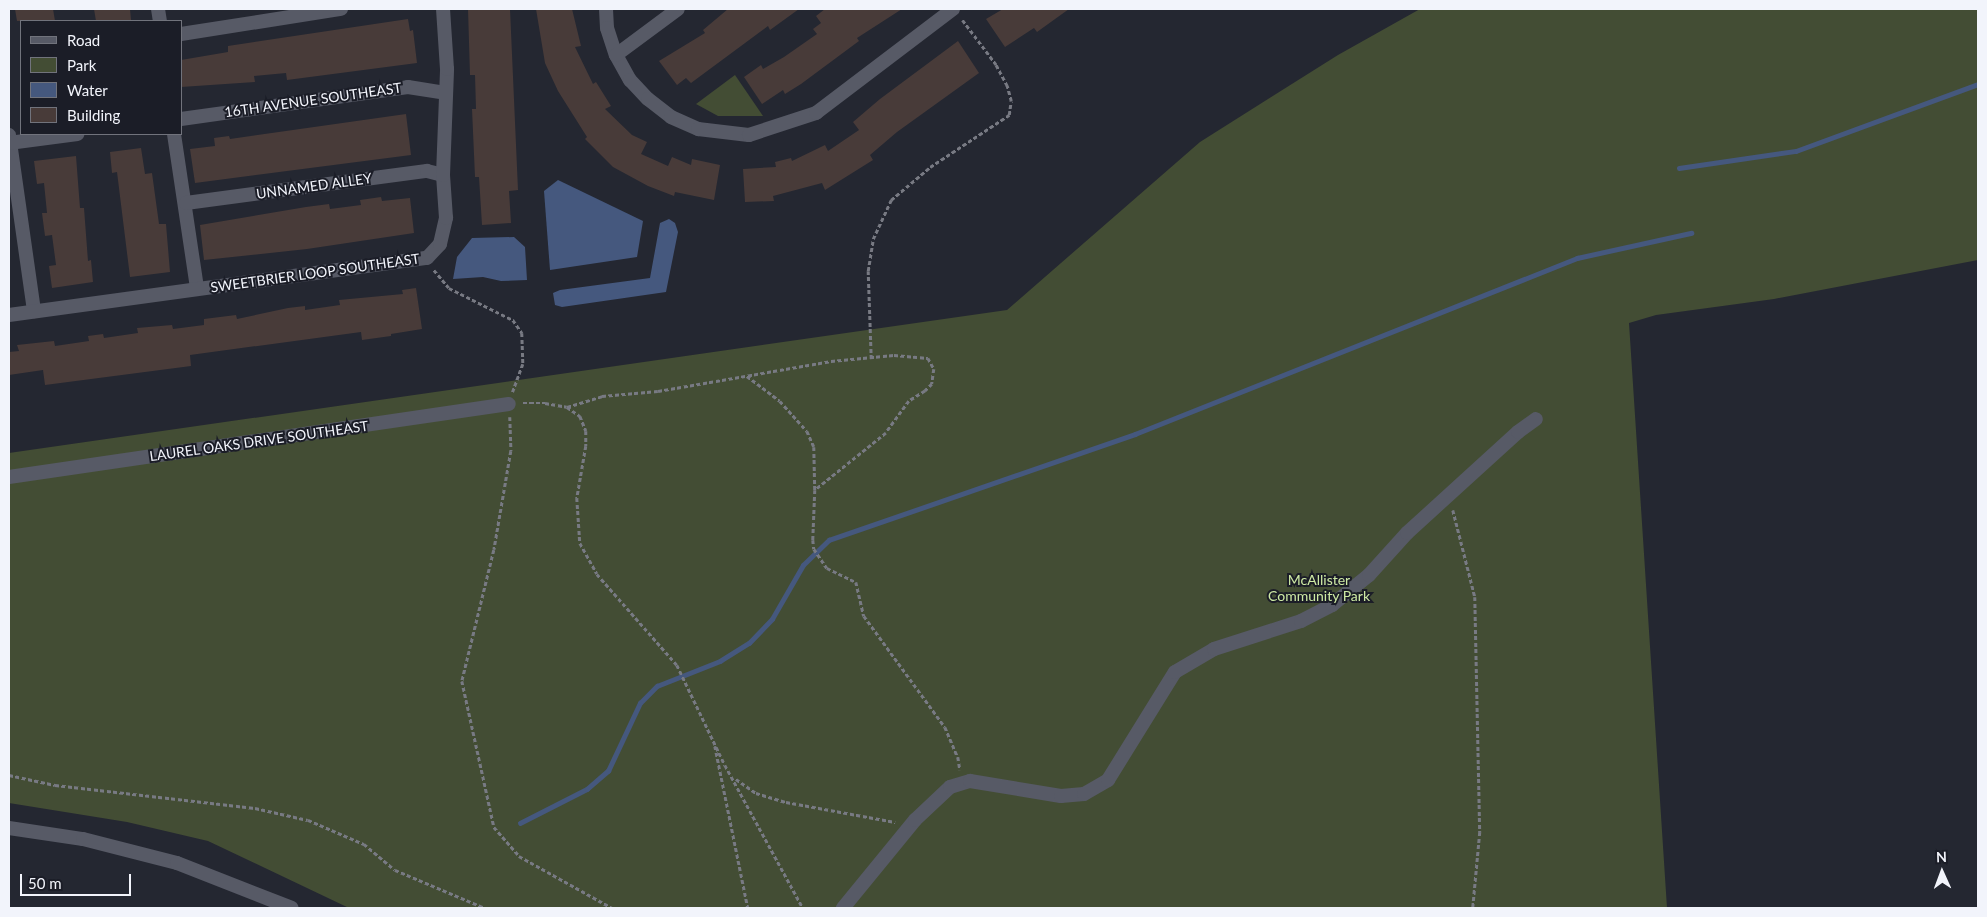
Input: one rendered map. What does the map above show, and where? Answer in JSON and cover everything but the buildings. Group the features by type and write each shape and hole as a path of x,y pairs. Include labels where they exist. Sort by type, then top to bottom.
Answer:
{"street":[{"path":"182,34 341,9"},
{"name":"SWEETBRIER LOOP SOUTHEAST","path":"9,315 427,258 440,244 444,233 444,92 447,69 443,9"},
{"path":"606,9 607,28 616,55 630,80 671,117 698,129 749,135 816,113 950,10"},
{"path":"616,55 678,9"},
{"name":"16TH AVENUE SOUTHEAST","path":"182,119 408,87 444,92"},
{"path":"34,311 16,229 9,141 67,135"},
{"path":"174,135 186,203 196,288"},
{"name":"UNNAMED ALLEY","path":"186,203 427,171 443,175"},
{"name":"LAUREL OAKS DRIVE SOUTHEAST","path":"9,477 509,404"},
{"path":"843,908 913,823 950,787 970,781 1061,796 1084,794 1108,780 1175,672 1214,649 1301,621 1332,605 1370,575 1407,533 1518,432 1536,419"},
{"path":"9,828 83,839 159,858 224,880 292,908"}],"path":[{"path":"871,359 868,271 873,238 891,200 930,167 1009,114 1011,101 996,65 961,20 950,10"},
{"path":"427,258 449,288 513,320 522,333 523,364 509,404 511,451 494,550 462,681 494,827 519,856 612,908"},
{"path":"566,408 602,396 747,376 831,361 908,355 928,358 934,369 932,384 909,402 886,433 815,490"},
{"path":"747,376 780,402 806,431 814,447 814,549 827,568 856,582 864,616 873,632 882,636 945,727 958,757 963,783"},
{"path":"509,404 545,403 566,408 580,416 586,431 577,498 580,543 597,574 677,665 714,742 803,908"},
{"path":"1449,496 1475,597 1480,832 1473,908"},
{"path":"714,742 748,908"},
{"path":"9,775 55,784 256,808 308,820 364,844 395,870 485,908"},
{"path":"734,778 756,793 786,802 852,816 913,823"}],"green space":[{"name":"McAllister Community Park","path":"1420,9 1978,9 1978,260 1774,299 1656,315 1629,323 1667,908 349,908 208,841 127,822 9,803 9,453 1007,310 1200,142 1338,55"},
{"path":"735,75 763,116 718,116 696,104"}],"water":[{"path":"558,180 643,221 637,257 550,270 544,191"},
{"path":"669,219 675,223 678,232 666,292 562,307 555,305 553,293 560,290 650,278 660,223"},
{"path":"514,237 525,247 527,280 501,281 483,277 453,279 457,257 472,238"}],"waterway":[{"path":"1679,168 1796,151 1978,84"},
{"path":"520,823 587,789 608,771 640,703 657,686 720,661 749,643 772,619 803,565 829,540 1135,434 1577,258 1691,233"}]}
